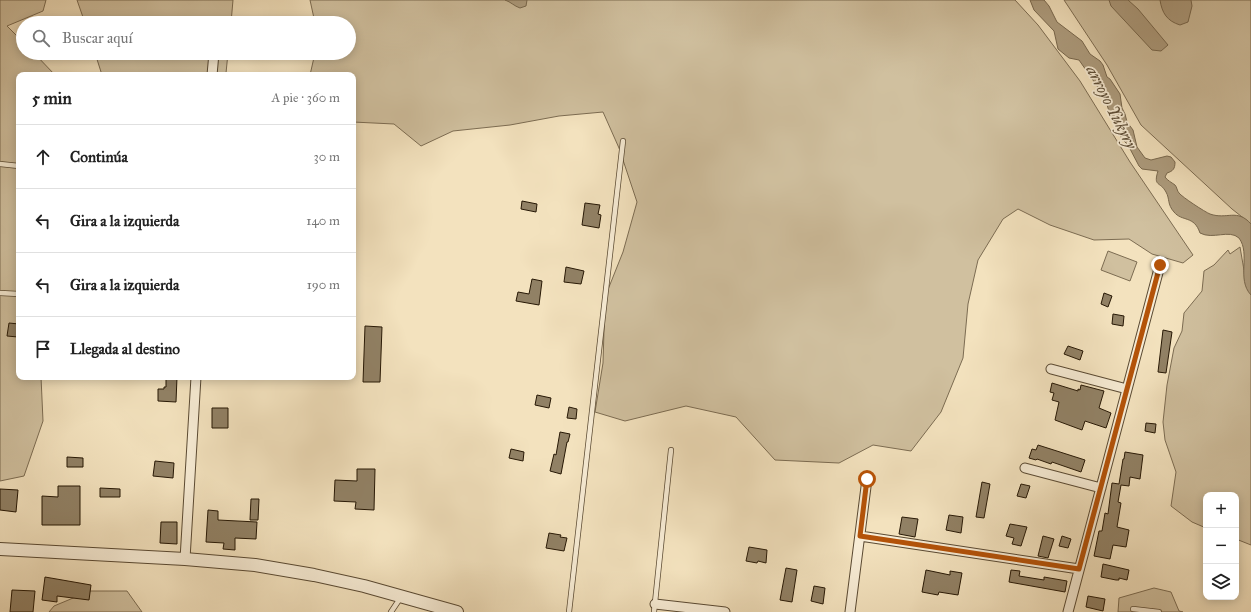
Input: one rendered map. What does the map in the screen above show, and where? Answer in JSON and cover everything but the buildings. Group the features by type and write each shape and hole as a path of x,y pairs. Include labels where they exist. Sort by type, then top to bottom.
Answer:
{"street":[{"path":"212,72 213,60"},
{"path":"1068,612 1160,265"},
{"path":"1051,369 1127,389"},
{"path":"185,559 196,380"},
{"path":"1026,468 1101,488"},
{"path":"850,612 867,479"},
{"path":"860,536 1079,569"},
{"path":"0,549 185,559 255,565 314,575 364,586 457,612"},
{"path":"654,608 725,612"}],"lane":[{"path":"569,612 622,141"},
{"path":"0,164 16,166"},
{"path":"0,293 16,294"},
{"path":"654,608 671,450"},
{"path":"391,612 401,596"},
{"path":"1134,609 1159,612"}],"shaded area":[{"path":"0,0 46,0 43,11 31,16 16,16 16,22 7,26 16,35 16,60 41,60 52,72 16,72 16,380 41,380 43,421 24,476 0,481"},
{"path":"77,0 233,0 232,16 83,16"},
{"path":"310,0 1015,0 1038,25 1080,81 1130,162 1193,255 1183,263 1152,254 1129,239 1094,240 1050,225 1018,209 1003,219 978,260 968,304 963,358 941,412 911,451 873,445 839,463 775,460 736,417 686,406 625,421 595,412 603,363 605,297 623,252 637,202 619,148 603,112 559,116 510,125 453,131 421,146 394,124 356,122 356,72 311,72 313,60 356,60 356,16 313,16"},
{"path":"1064,0 1251,0 1251,224 1232,209 1141,125 1107,65"},
{"path":"97,60 227,60 226,72 101,72"},
{"path":"1240,247 1245,276 1251,285 1251,545 1239,540 1239,492 1203,492 1203,527 1192,522 1171,506 1176,472 1165,440 1163,422 1167,385 1174,348 1182,331 1184,313 1202,291 1204,271 1214,265 1228,250 1230,254"},
{"path":"1108,251 1137,262 1130,281 1101,270"},
{"path":"1154,588 1171,592 1179,611 1183,612 1118,612 1119,598"},
{"path":"90,591 127,591 142,612 49,612 54,606"}],"water":[{"path":"505,0 527,0 526,6 520,8"},
{"name":"arroyo Yukyry","path":"1030,0 1044,0 1049,6 1057,22 1082,41 1090,54 1100,61 1107,77 1120,94 1122,108 1127,122 1133,130 1137,147 1145,158 1151,160 1167,156 1171,157 1175,162 1173,169 1167,173 1165,177 1175,185 1179,193 1184,198 1210,214 1222,216 1236,215 1246,219 1251,224 1251,295 1244,282 1244,251 1239,238 1231,234 1205,235 1200,233 1195,224 1174,212 1170,206 1166,192 1157,182 1156,179 1158,171 1142,169 1139,166 1128,145 1122,139 1104,96 1079,60 1069,58 1058,49 1054,31 1034,10"},
{"path":"1109,0 1128,0 1138,9 1168,45 1161,51 1152,50 1111,6"},
{"path":"1160,0 1191,0 1192,6 1188,22 1180,25 1168,19 1162,9"}],"route":[{"path":"867,479 860,536 1079,569 1160,265"}]}
